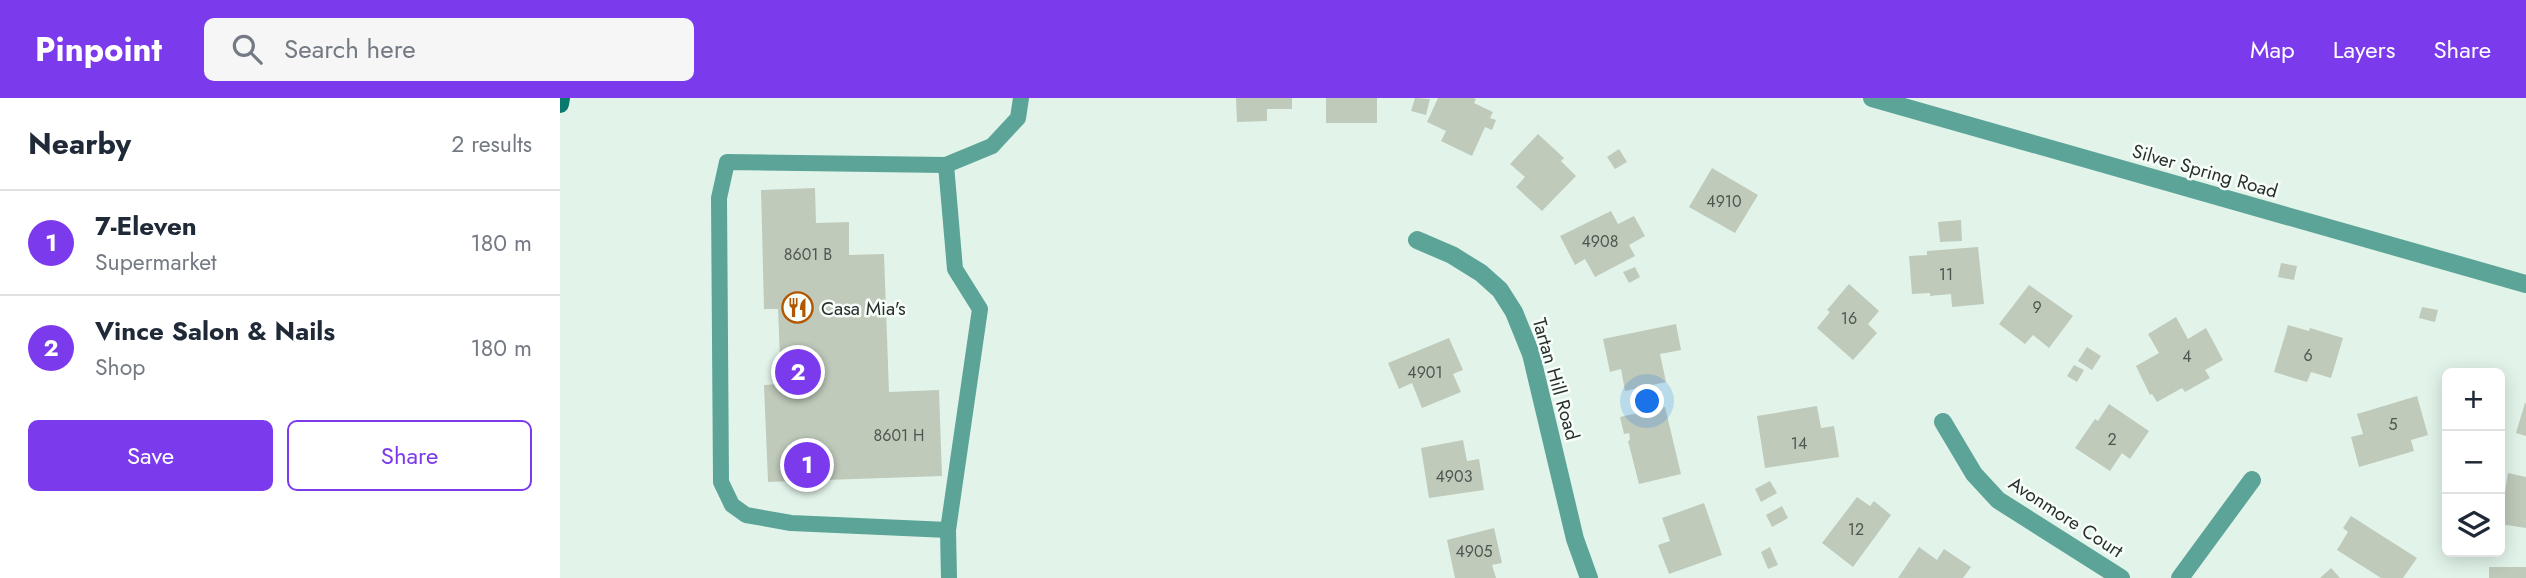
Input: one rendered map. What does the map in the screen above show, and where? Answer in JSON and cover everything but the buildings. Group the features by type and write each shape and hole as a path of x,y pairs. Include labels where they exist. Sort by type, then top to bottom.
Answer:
{"main road":[{"path":"560,104 561,98"}],"street":[{"name":"Silver Spring Road","path":"1872,98 2526,284"},
{"name":"Tartan Hill Road","path":"1417,240 1452,255 1481,273 1500,290 1514,312 1531,354 1575,539 1589,578"},
{"name":"Avonmore Court","path":"1943,422 1974,474 1998,500 2120,578"},
{"path":"2180,578 2252,481"}],"lane":[{"path":"948,530 791,523 746,515 732,505 721,482 719,198 727,162 946,165 992,146 1018,118 1021,98"},
{"path":"946,165 955,269 980,309 948,530 949,578"}],"place":[{"name":"Casa Mia's","path":"798,308"},
{"name":"Vince Salon & Nails","path":"798,372"},
{"name":"7-Eleven","path":"807,465"}]}
